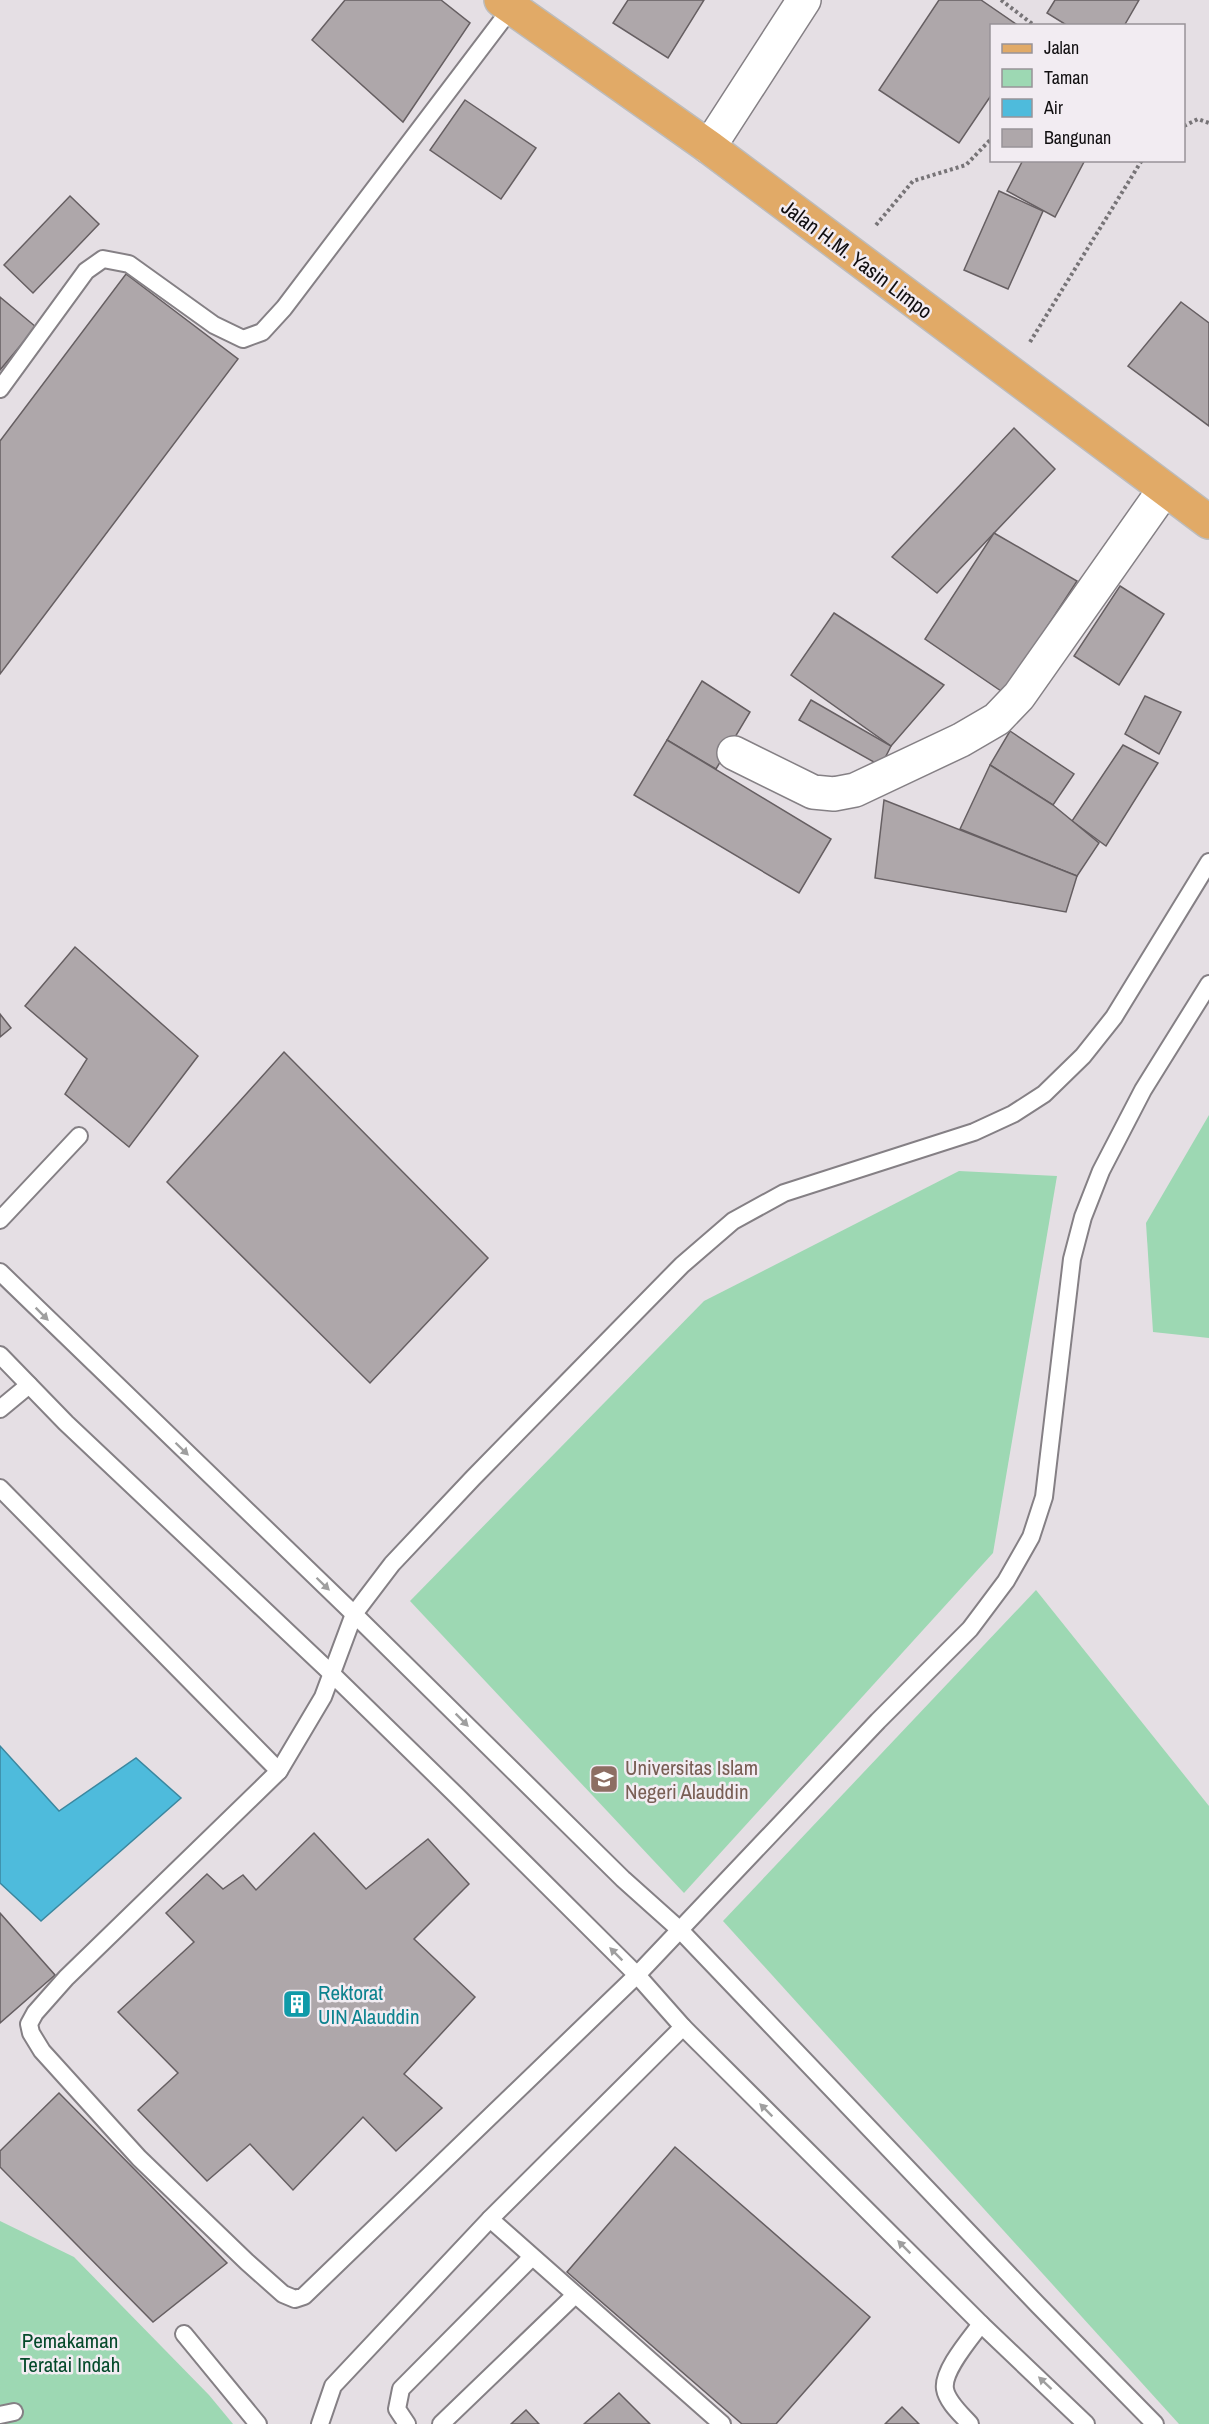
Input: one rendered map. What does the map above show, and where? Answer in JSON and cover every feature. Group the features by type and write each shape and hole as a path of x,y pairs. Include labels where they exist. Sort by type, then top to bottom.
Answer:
{"main road":[{"name":"Jalan H.M. Yasin Limpo","path":"507,4 709,147 1209,522"}],"street":[{"path":"709,147 804,0"},
{"path":"734,753 813,792 834,794 855,790 961,740 997,719 1019,696 1164,490"}],"lane":[{"path":"0,389 86,271 103,258 129,264 214,325 243,339 262,332 284,308 507,4"},
{"path":"1209,862 1114,1017 1083,1056 1044,1094 1013,1114 974,1132 784,1193 733,1221 682,1265 392,1564 354,1614 323,1698 279,1771 66,1978 35,2013 29,2024 31,2033 42,2050 139,2158 283,2294 295,2299 304,2296 637,1975 878,1721 970,1629 1006,1581 1030,1537 1044,1497 1072,1259 1083,1217 1101,1171 1143,1090 1209,984"},
{"path":"0,1220 79,1136"},
{"path":"0,1272 354,1614 623,1879 680,1930 1021,2288 1155,2424"},
{"path":"0,1356 331,1673 637,1975 682,2027 981,2324 1086,2424"},
{"path":"0,1409 29,1385"},
{"path":"0,1488 279,1771"},
{"path":"320,2424 333,2386 490,2219 682,2027"},
{"path":"490,2219 722,2424"},
{"path":"407,2424 397,2409 401,2389 532,2257"},
{"path":"441,2424 574,2295"},
{"path":"970,2424 955,2407 945,2389 948,2371 981,2324"},
{"path":"184,2334 258,2424"}],"path":[{"path":"1001,0 1032,24"},
{"path":"1185,126 1198,120 1209,123"},
{"path":"851,255 913,181 966,165 990,140"},
{"path":"1011,373 1141,162"}],"green space":[{"path":"1209,1115 1209,1338 1153,1332 1146,1223"},
{"path":"959,1171 1057,1176 993,1553 684,1893 410,1601 704,1301"},
{"path":"1036,1590 1209,1806 1209,2424 1179,2424 723,1921"},
{"name":"Pemakaman Teratai Indah","path":"0,2221 74,2257 209,2395 233,2424 0,2424"}],"water":[{"path":"0,1746 59,1811 136,1758 181,1798 41,1921 0,1883"}],"building":[{"path":"345,0 441,0 470,23 403,122 312,40"},
{"path":"628,0 704,0 668,58 613,23"},
{"path":"939,0 981,0 1016,24 990,24 990,97 959,143 879,90"},
{"path":"1055,0 1139,0 1125,24 1065,24 1047,13"},
{"path":"465,100 536,148 501,199 430,150"},
{"path":"1022,162 1084,162 1055,217 1007,191"},
{"path":"999,191 1043,211 1008,289 964,270"},
{"path":"70,196 99,224 33,293 4,265"},
{"path":"126,274 238,359 0,674 0,441"},
{"path":"0,297 36,327 0,370"},
{"path":"1181,302 1209,323 1209,426 1128,366"},
{"path":"1014,428 1055,469 937,593 892,557"},
{"path":"994,533 1077,581 1004,693 925,639"},
{"path":"1120,586 1164,614 1119,685 1074,656"},
{"path":"834,613 944,685 891,746 791,675"},
{"path":"702,681 750,712 716,769 667,740"},
{"path":"1145,696 1181,712 1159,754 1125,734"},
{"path":"811,700 891,746 881,766 799,720"},
{"path":"1010,731 1074,774 1053,805 990,765"},
{"path":"667,740 831,839 799,893 634,795"},
{"path":"1123,745 1158,763 1106,846 1072,821"},
{"path":"990,765 1053,805 1099,843 1077,876 960,829"},
{"path":"884,800 1077,876 1066,912 875,878"},
{"path":"75,947 198,1056 129,1147 65,1094 87,1059 25,1006"},
{"path":"0,1014 11,1028 0,1037"},
{"path":"284,1052 488,1258 370,1383 167,1182"},
{"name":"Rektorat UIN Alauddin","path":"314,1833 366,1889 428,1839 469,1884 414,1939 475,1997 404,2074 442,2108 396,2151 363,2117 293,2190 250,2144 207,2181 138,2110 178,2073 118,2012 194,1942 166,1913 207,1874 223,1889 243,1875 256,1890"},
{"path":"0,1913 55,1975 0,2023"},
{"path":"59,2093 227,2263 153,2322 0,2167 0,2151"},
{"path":"675,2147 870,2317 776,2424 742,2424 567,2272"},
{"path":"619,2393 650,2424 584,2424"},
{"path":"902,2407 919,2424 885,2424"},
{"path":"526,2410 539,2424 511,2424"}],"place":[{"name":"Universitas Islam Negeri Alauddin","path":"604,1779"},
{"name":"Rektorat UIN Alauddin","path":"297,2004"}]}
